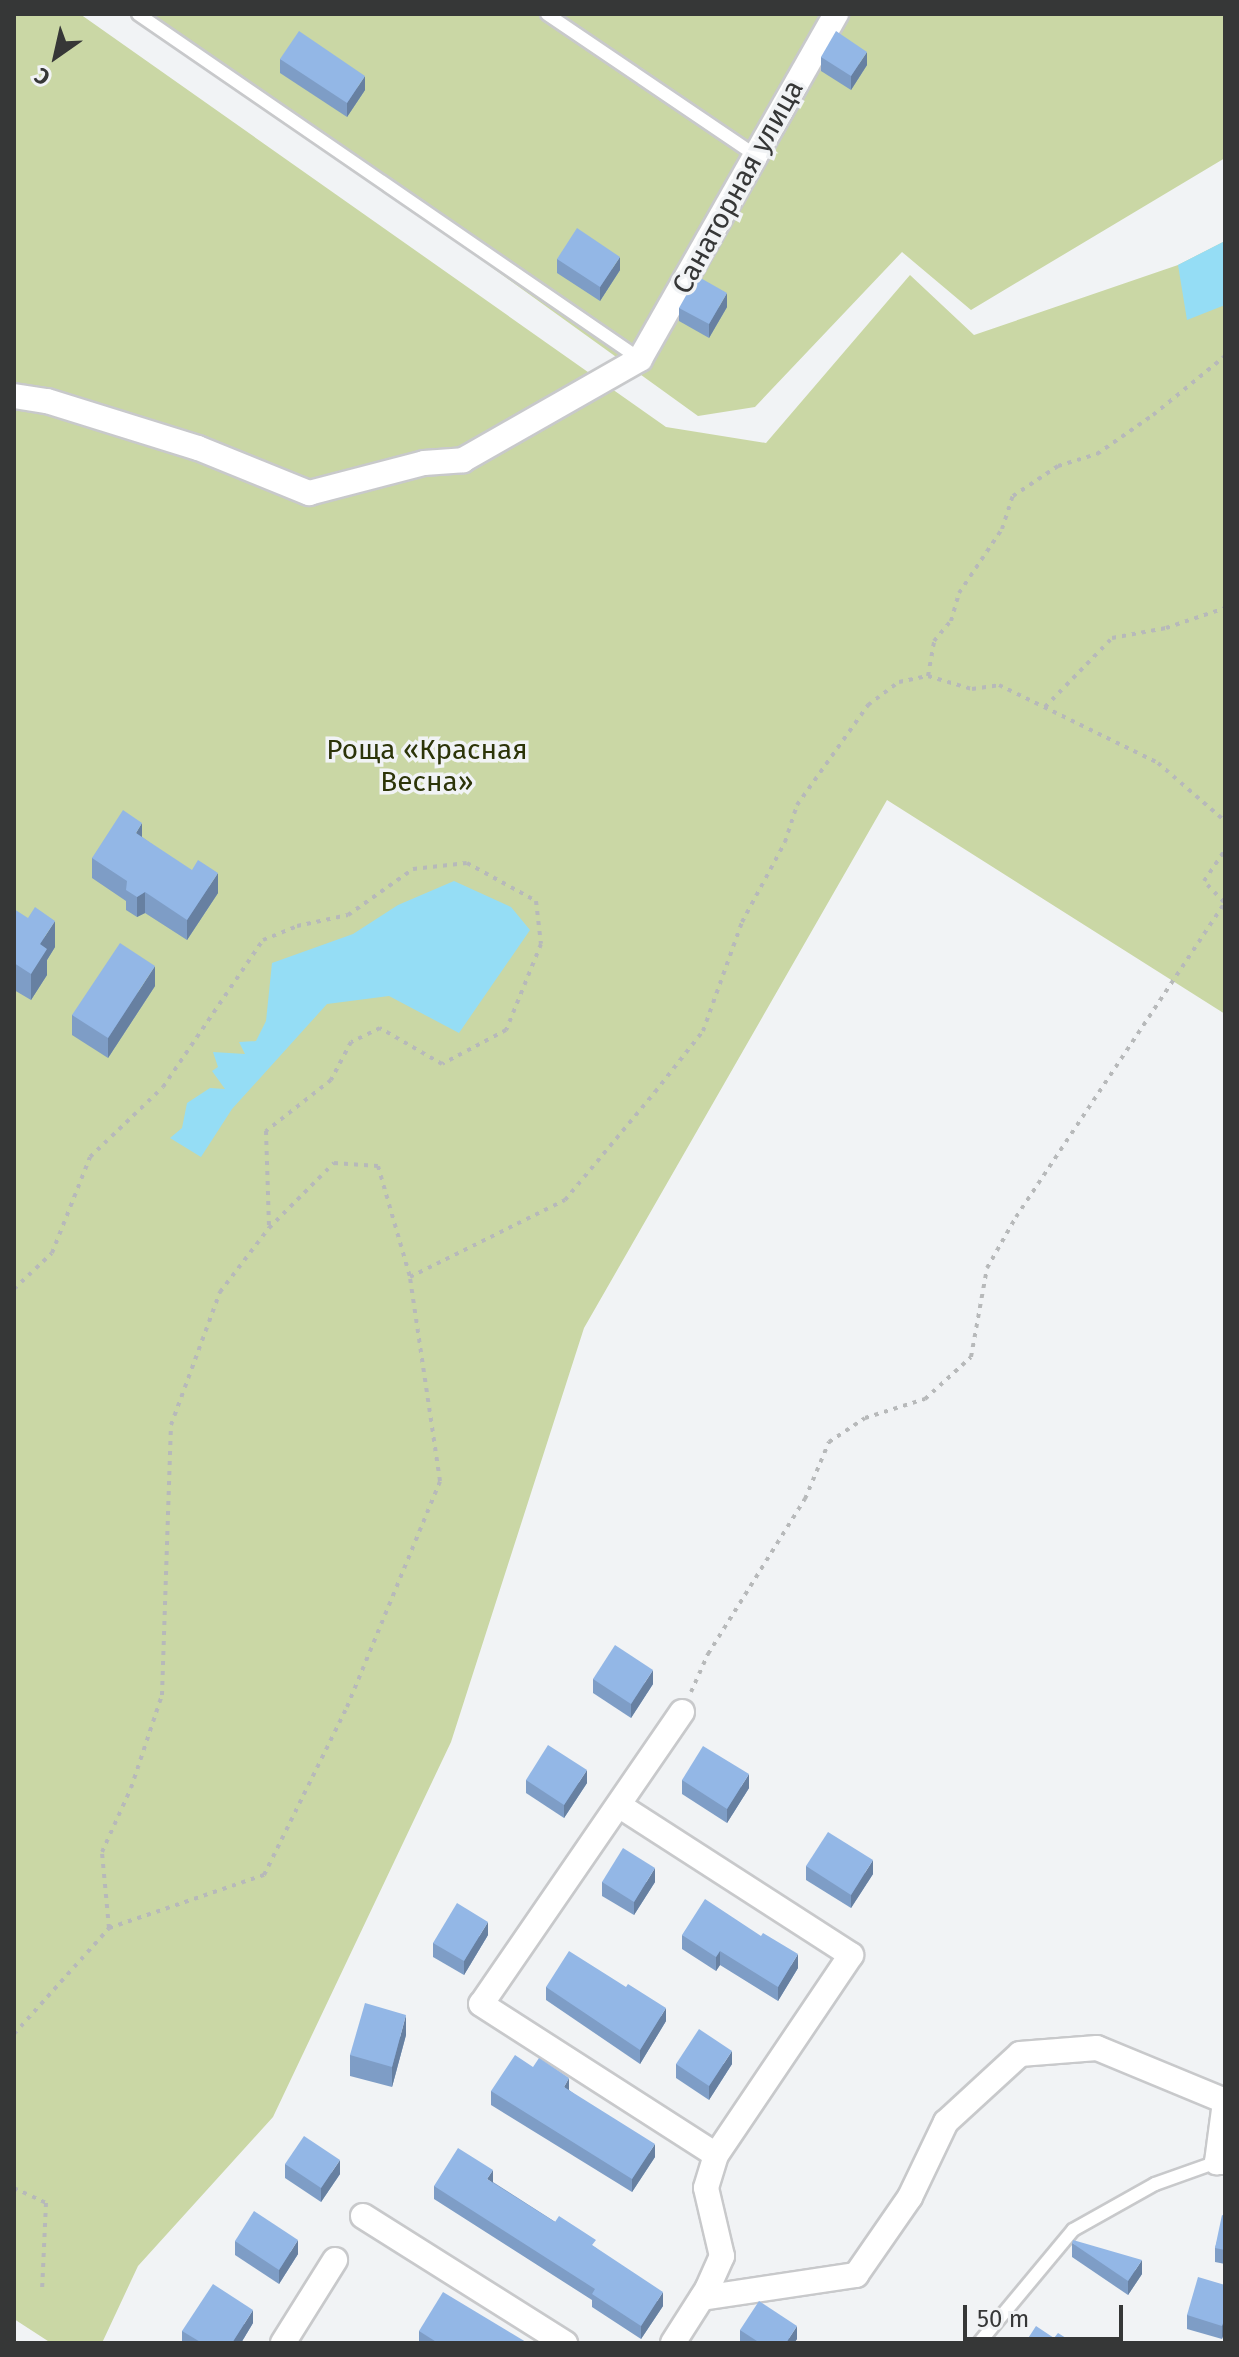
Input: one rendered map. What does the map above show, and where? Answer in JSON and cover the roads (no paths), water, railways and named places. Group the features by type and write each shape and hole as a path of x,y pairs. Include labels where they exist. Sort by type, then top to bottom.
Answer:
{"street":[{"name":"Санаторная улица","path":"640,359 836,14"},
{"path":"14,396 47,401 198,448 309,493 424,463 463,460 640,359"},
{"path":"682,1712 481,2004 716,2155"},
{"path":"620,1806 851,1955 716,2155 706,2188 722,2256 702,2298 673,2343"},
{"path":"702,2298 856,2275 910,2197 946,2122 1020,2054 1097,2048 1225,2102 1221,2162"},
{"path":"363,2216 565,2343"},
{"path":"283,2343 335,2260"}],"lane":[{"path":"138,14 640,359"},
{"path":"547,14 754,154"},
{"path":"979,2343 1073,2230 1155,2184 1221,2162"}],"water":[{"path":"1225,241 1225,305 1187,320 1178,265"},
{"path":"454,881 511,907 530,930 459,1033 389,996 327,1004 232,1109 201,1157 170,1138 182,1128 187,1103 210,1088 225,1089 212,1071 218,1067 213,1052 245,1054 239,1042 256,1041 266,1021 272,963 353,934 398,905"}],"park label":[{"name":"Роща «Красная Весна»","path":"427,766"}]}
